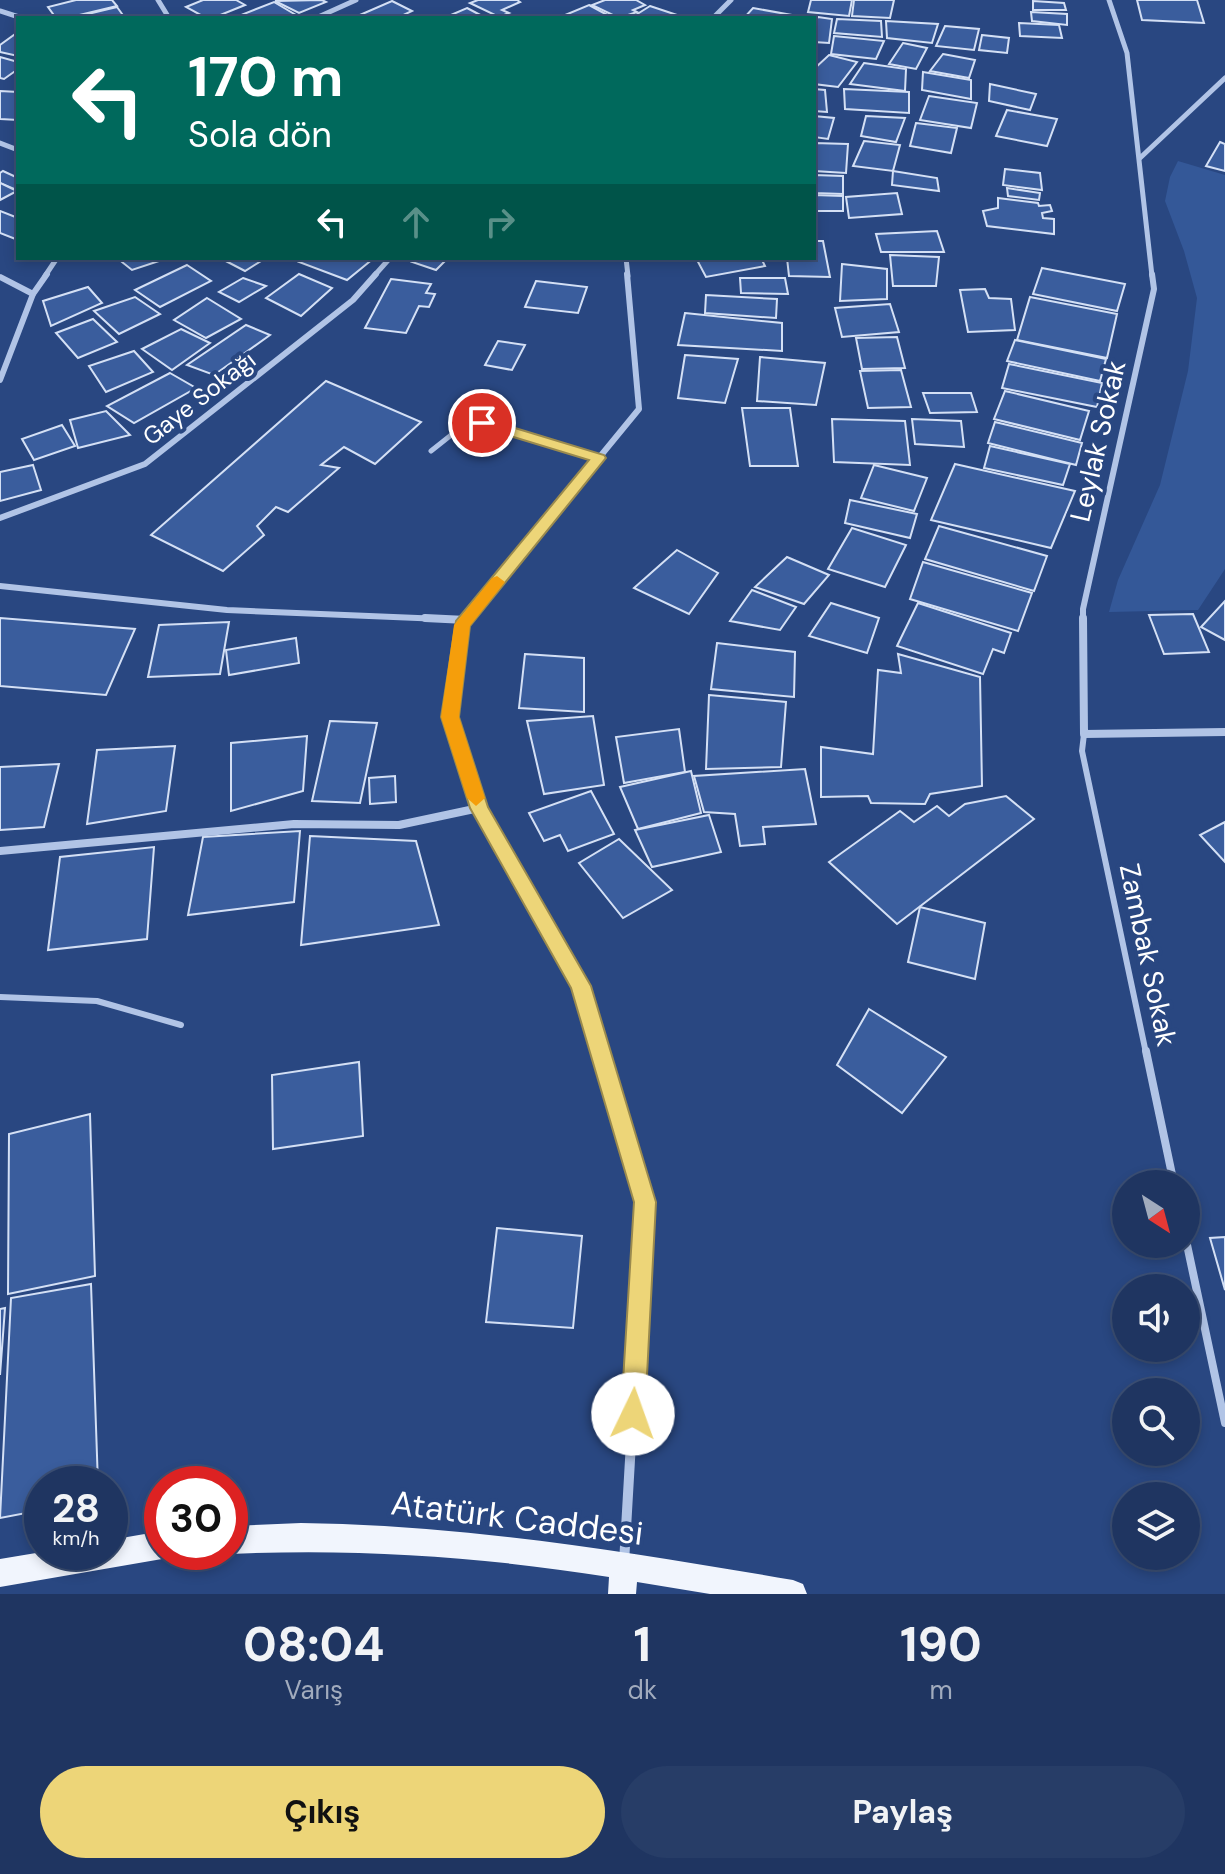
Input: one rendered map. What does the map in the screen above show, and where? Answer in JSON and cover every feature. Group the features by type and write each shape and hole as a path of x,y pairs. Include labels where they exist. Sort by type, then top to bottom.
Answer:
{"main road":[{"name":"Atatürk Caddesi","path":"248,1538 298,1534 436,1541 623,1580 793,1594"},
{"path":"0,1573 144,1548"}],"street":[{"path":"320,16 356,0"},
{"path":"715,16 731,0"},
{"name":"Leylak Sokak","path":"1084,734 1083,609 1154,289 1127,53 1109,0"},
{"path":"1140,158 1225,78"},
{"path":"0,380 33,294 56,260"},
{"name":"Gaye Sokağı","path":"0,518 145,464 353,300 388,260"},
{"path":"623,1580 645,1202 581,986 479,808 450,717 462,625 639,409 626,260"},
{"path":"0,277 33,294"},
{"path":"0,586 227,610 466,620"},
{"path":"1084,734 1225,732"},
{"path":"0,851 294,824 399,825 479,808"}],"lane":[{"path":"431,451 456,428 469,423 482,423 599,458"},
{"name":"Zambak Sokak","path":"1084,734 1082,751 1171,1170"},
{"path":"0,997 97,1001 181,1025"},
{"path":"1190,1258 1225,1423"}],"shaded area":[{"path":"1178,161 1225,175 1225,569 1198,610 1109,612 1118,580 1160,485 1188,371 1197,298 1165,201 1170,177"}],"building":[{"path":"76,0 112,0 117,6 75,16 55,16 48,7"},
{"path":"203,0 236,0 245,5 218,16 202,16 186,7"},
{"path":"478,0 520,2 502,10 509,13 502,16 470,3"},
{"path":"605,0 636,0 645,5 633,10 637,12 615,16 592,5"},
{"path":"811,0 852,0 849,16 808,12"},
{"path":"854,0 894,0 890,18 852,16"},
{"path":"1137,0 1197,0 1204,23 1142,20"},
{"path":"275,1 326,2 299,13"},
{"path":"392,1 412,11 401,16 358,16"},
{"path":"1033,1 1064,3 1066,10 1033,10"},
{"path":"274,2 298,16 243,16"},
{"path":"589,5 609,16 563,16"},
{"path":"650,6 680,16 634,16"},
{"path":"117,7 124,16 79,16"},
{"path":"467,8 482,16 449,16"},
{"path":"753,8 797,16 746,16"},
{"path":"1031,12 1067,14 1067,25 1032,21"},
{"path":"818,17 832,19 829,43 816,42"},
{"path":"837,19 881,21 882,37 834,33"},
{"path":"886,21 938,24 932,43 887,38"},
{"path":"1019,23 1059,25 1062,38 1020,36"},
{"path":"945,26 979,29 974,50 936,46"},
{"path":"16,33 16,56 0,52 0,45"},
{"path":"982,35 1009,38 1007,53 979,50"},
{"path":"834,36 884,41 876,59 831,54"},
{"path":"903,43 927,48 916,69 889,64"},
{"path":"943,54 975,60 969,78 930,71"},
{"path":"829,55 857,62 838,87 816,84 816,67"},
{"path":"0,57 16,61 16,70 4,79 0,78"},
{"path":"864,63 906,69 905,91 850,84"},
{"path":"923,72 971,80 971,99 922,90"},
{"path":"990,84 1036,94 1030,110 989,101"},
{"path":"816,89 825,90 827,112 816,111"},
{"path":"844,89 909,92 909,113 845,109"},
{"path":"0,91 16,92 16,120 0,119"},
{"path":"929,96 977,103 971,128 920,120"},
{"path":"1007,110 1057,119 1047,146 996,136"},
{"path":"816,116 834,118 828,139 816,137"},
{"path":"866,116 905,118 896,142 861,136"},
{"path":"916,123 957,128 951,153 910,146"},
{"path":"864,141 900,145 893,171 853,166"},
{"path":"1220,142 1225,144 1225,171 1206,166"},
{"path":"816,143 848,144 846,173 816,171"},
{"path":"1005,169 1040,173 1042,190 1003,185"},
{"path":"3,171 16,177 16,188 0,183 0,173"},
{"path":"893,171 937,178 939,191 892,185"},
{"path":"816,175 843,176 843,194 816,193"},
{"path":"0,183 16,191 16,192 0,200"},
{"path":"1007,188 1040,193 1039,200 1008,196"},
{"path":"897,193 902,214 849,218 846,197"},
{"path":"816,195 843,196 843,211 816,211"},
{"path":"998,198 1038,203 1039,206 1050,205 1052,211 1042,213 1043,218 1054,219 1054,234 987,226 983,211 998,208"},
{"path":"0,211 16,217 16,239 0,233"},
{"path":"937,231 944,252 881,252 876,234"},
{"path":"816,241 823,241 830,277 789,276 787,260 816,260"},
{"path":"890,255 939,257 936,286 893,286"},
{"path":"120,260 162,260 132,270"},
{"path":"224,260 263,260 245,271"},
{"path":"302,260 372,260 347,280 299,262"},
{"path":"414,260 446,260 436,270 412,262"},
{"path":"697,260 762,260 765,266 706,277"},
{"path":"842,264 887,269 887,299 840,301"},
{"path":"187,265 211,281 160,307 135,290"},
{"path":"1042,268 1125,284 1117,311 1033,294"},
{"path":"299,274 332,288 301,316 266,298"},
{"path":"243,278 266,286 239,302 219,292"},
{"path":"740,278 785,278 788,294 741,293"},
{"path":"391,279 431,284 426,293 435,294 429,307 419,306 406,333 365,328"},
{"path":"536,281 587,287 578,313 525,307"},
{"path":"88,287 102,303 51,326 43,301"},
{"path":"985,289 989,298 1011,299 1015,330 968,332 960,290"},
{"path":"706,295 777,299 776,318 705,313"},
{"path":"135,297 160,314 119,334 94,311"},
{"path":"1030,297 1117,314 1107,358 1017,340"},
{"path":"207,298 241,319 206,338 174,320"},
{"path":"890,304 899,332 842,337 835,308"},
{"path":"685,313 782,323 782,351 678,345"},
{"path":"93,319 117,342 78,358 56,333"},
{"path":"246,325 270,335 214,375 187,365"},
{"path":"181,329 210,343 172,370 142,349"},
{"path":"897,337 905,368 862,369 856,338"},
{"path":"1015,340 1106,359 1100,381 1007,361"},
{"path":"498,341 525,345 512,370 485,365"},
{"path":"134,351 153,372 106,392 89,366"},
{"path":"685,355 738,359 725,403 678,398"},
{"path":"760,357 825,363 816,405 757,401"},
{"path":"1009,364 1102,383 1097,407 1002,388"},
{"path":"901,370 911,407 868,408 860,371"},
{"path":"170,373 196,388 134,423 107,406"},
{"path":"326,381 421,422 375,464 344,447 321,465 339,468 288,512 276,507 257,526 264,535 223,571 151,535"},
{"path":"1005,391 1089,411 1080,440 994,419"},
{"path":"923,393 971,393 977,412 930,413"},
{"path":"742,408 790,408 798,466 750,466"},
{"path":"106,411 130,435 78,448 70,420"},
{"path":"832,419 905,421 910,465 834,462"},
{"path":"912,419 961,421 964,447 915,444"},
{"path":"995,422 1082,443 1076,465 988,443"},
{"path":"62,425 75,446 34,460 22,439"},
{"path":"990,446 1070,464 1063,485 984,468"},
{"path":"955,464 1075,491 1051,548 931,520"},
{"path":"33,465 41,490 0,501 0,472"},
{"path":"874,465 927,478 914,511 861,498"},
{"path":"850,500 917,514 910,538 845,523"},
{"path":"939,526 1047,556 1034,591 925,559"},
{"path":"852,528 906,545 885,587 828,569"},
{"path":"677,550 718,573 689,614 634,588"},
{"path":"787,557 829,575 804,604 755,587"},
{"path":"923,562 1032,593 1018,631 910,599"},
{"path":"752,590 796,607 780,630 730,621"},
{"path":"1225,601 1225,640 1201,627"},
{"path":"831,603 879,618 867,653 809,636"},
{"path":"918,603 1011,633 1004,653 993,649 983,674 897,646"},
{"path":"1193,614 1209,652 1164,654 1149,615"},
{"path":"0,618 135,629 106,695 0,686"},
{"path":"229,622 220,674 148,677 159,625"},
{"path":"296,638 299,663 229,675 226,650"},
{"path":"717,643 795,652 794,697 711,689"},
{"path":"525,654 584,658 584,712 519,708"},
{"path":"898,654 980,677 982,786 930,794 925,804 871,803 868,796 821,797 821,747 873,754 878,670 901,673"},
{"path":"709,695 786,702 781,767 706,769"},
{"path":"593,716 604,785 544,794 527,721"},
{"path":"330,721 377,723 360,803 312,801"},
{"path":"679,729 685,772 624,783 616,737"},
{"path":"307,736 303,791 231,811 231,743"},
{"path":"175,746 166,811 87,824 97,750"},
{"path":"59,764 44,827 0,830 0,767"},
{"path":"805,769 816,824 763,827 765,844 740,846 735,814 704,812 694,776"},
{"path":"691,771 701,813 638,829 620,787"},
{"path":"395,776 396,802 370,804 369,778"},
{"path":"591,791 614,834 568,851 560,835 544,841 529,813"},
{"path":"1006,796 1034,819 897,924 829,862 900,811 914,822 937,806 949,816 965,804"},
{"path":"709,815 721,852 652,867 635,830"},
{"path":"1225,822 1225,862 1200,835"},
{"path":"300,831 294,902 188,915 203,837"},
{"path":"310,836 416,841 439,925 301,945"},
{"path":"619,839 672,890 623,918 579,863"},
{"path":"154,847 147,939 48,950 60,857"},
{"path":"920,907 985,923 975,979 908,962"},
{"path":"869,1009 946,1057 902,1113 837,1065"},
{"path":"359,1062 363,1136 273,1149 272,1075"},
{"path":"90,1114 95,1276 8,1294 9,1134"},
{"path":"497,1228 582,1236 573,1328 486,1322"},
{"path":"1225,1237 1225,1290 1210,1238"},
{"path":"91,1284 97,1466 24,1466 24,1513 0,1518 11,1298"},
{"path":"5,1308 0,1375 0,1309"}],"slow traffic":[{"path":"476,798 450,717 462,625 497,582"}],"route":[{"path":"482,423 599,458 462,625 450,717 479,808 581,986 645,1202 633,1414"}]}
